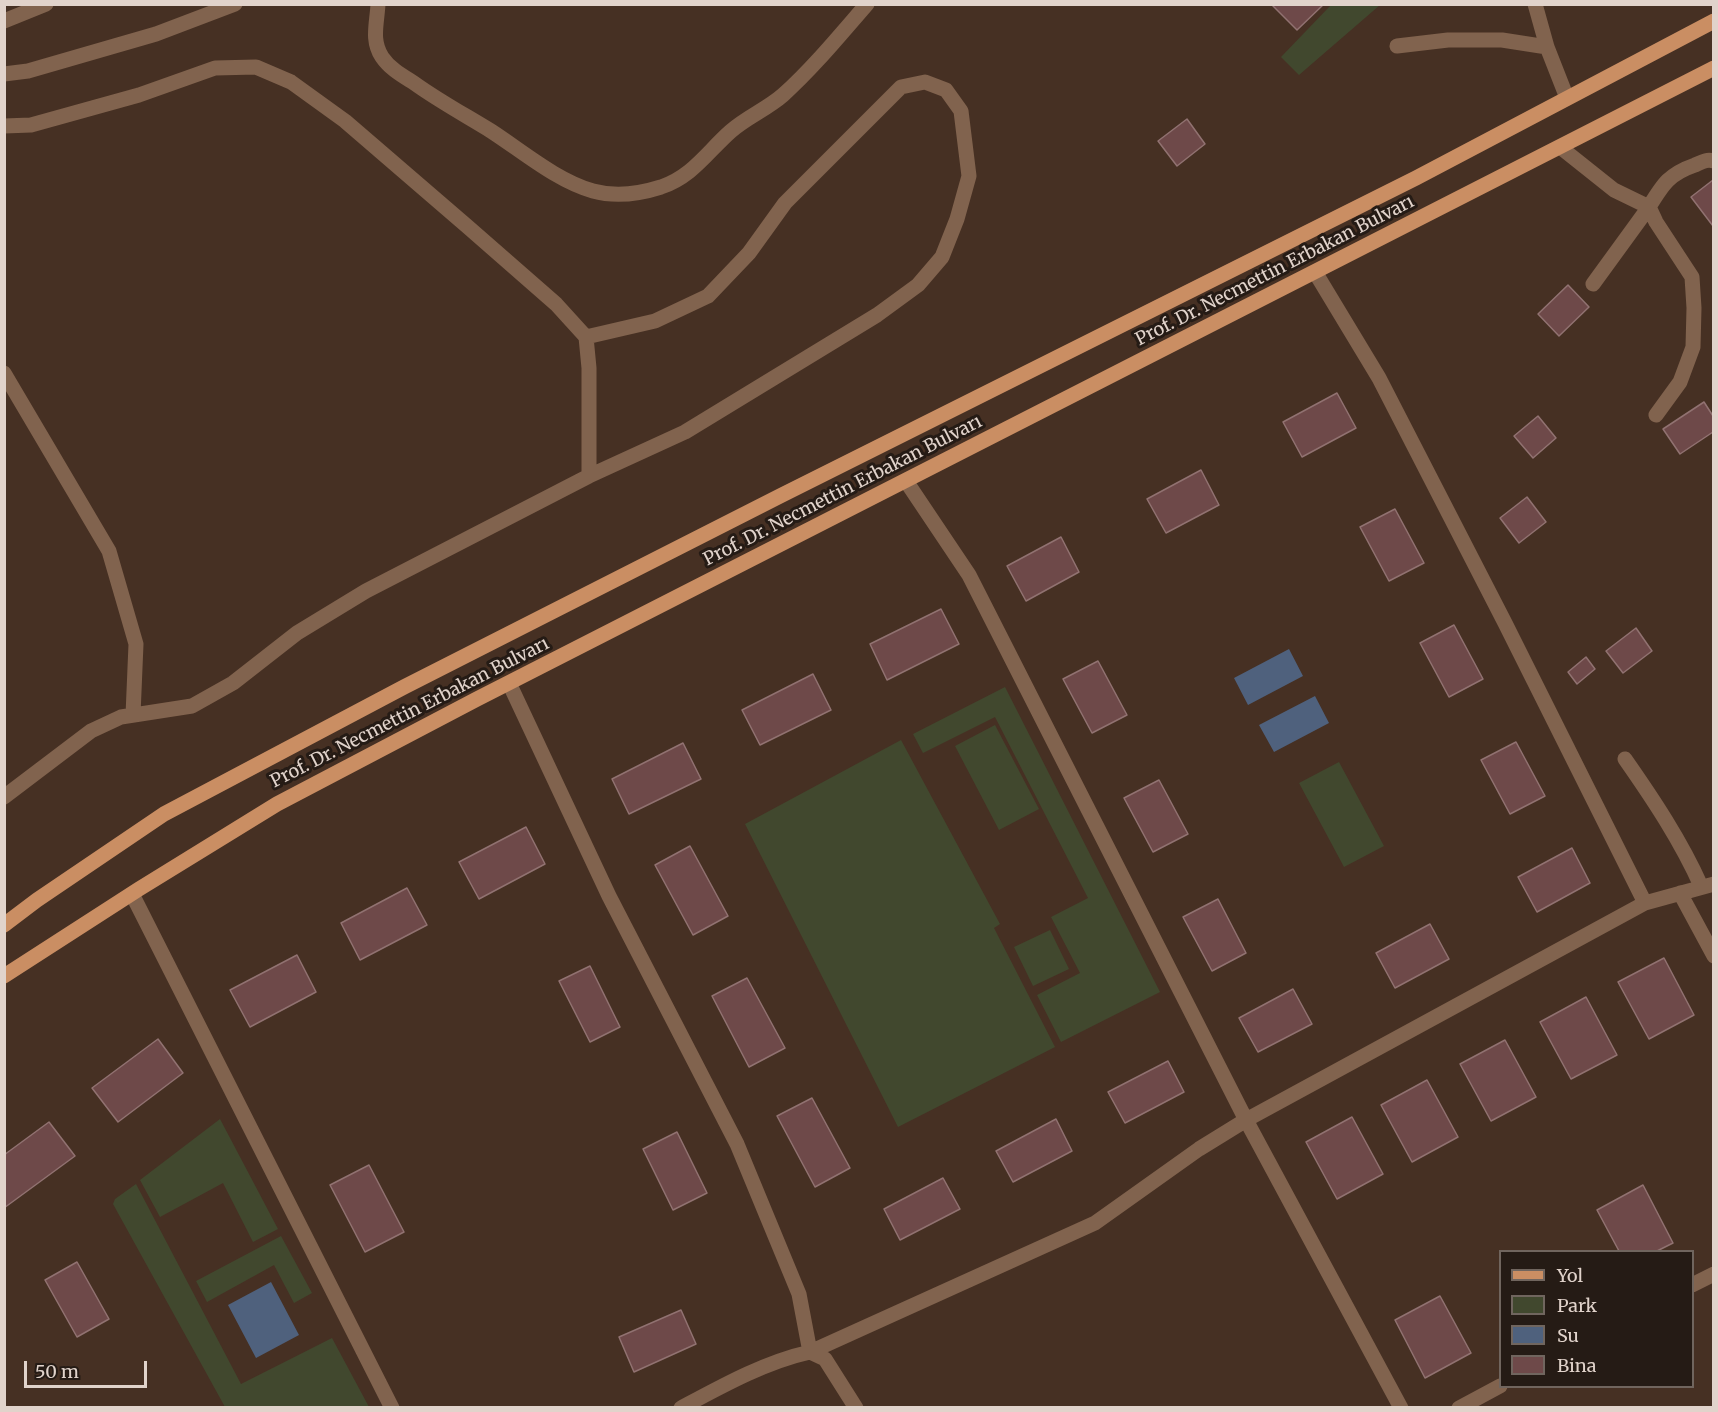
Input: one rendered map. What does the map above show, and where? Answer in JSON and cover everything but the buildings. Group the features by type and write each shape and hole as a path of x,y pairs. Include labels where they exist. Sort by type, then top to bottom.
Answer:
{"main road":[{"name":"Prof. Dr. Necmettin Erbakan Bulvarı","path":"4,925 37,900 165,814 341,720 793,489 1416,178 1713,21"},
{"name":"Prof. Dr. Necmettin Erbakan Bulvarı","path":"4,976 277,804 509,683 1713,68"}],"street":[{"path":"4,21 46,4"},
{"path":"4,74 28,71 156,34 235,4"},
{"path":"378,4 375,26 376,45 384,59 396,71 553,172 592,191 621,194 636,193 663,186 694,168 736,127 759,114 788,91 867,4"},
{"path":"1535,4 1547,47 1567,98"},
{"path":"1397,46 1448,40 1502,40 1547,47"},
{"path":"4,126 31,125 139,95 215,68 256,67 291,82 345,121 556,304 586,337 589,368 589,476"},
{"path":"4,797 91,731 121,717 192,706 233,683 297,633 366,591 589,476 685,432 877,315 918,285 942,257 957,219 969,176 961,111 946,90 925,82 901,87 785,203 749,253 708,296 655,321 586,337"},
{"path":"1560,147 1614,190 1649,207 1656,222 1692,277 1693,347 1680,382 1656,415"},
{"path":"1593,284 1649,207 1663,183 1679,170 1708,159 1713,161"},
{"path":"1315,272 1379,378 1645,903"},
{"path":"4,373 110,551 136,644 133,715"},
{"path":"906,481 969,575 1246,1120 1401,1407"},
{"path":"509,683 609,896 737,1144 799,1294 810,1352"},
{"path":"681,1407 732,1381 788,1357 810,1352 1095,1223 1198,1149 1246,1120 1645,903 1707,885 1693,869 1654,800 1625,759"},
{"path":"1680,893 1713,956"},
{"path":"132,894 392,1407"},
{"path":"1694,1284 1713,1274"},
{"path":"810,1352 825,1359 856,1407"},
{"path":"1459,1407 1499,1387"}],"green space":[{"path":"1331,5 1380,5 1299,75 1281,57"},
{"path":"1005,687 1160,992 1061,1042 1037,995 1080,973 1051,917 1088,898 995,717 923,753 913,734"},
{"path":"995,725 1039,809 999,830 955,746"},
{"path":"901,740 1000,924 994,928 1055,1047 898,1127 745,824"},
{"path":"1339,762 1384,846 1344,867 1299,783"},
{"path":"1050,930 1069,969 1033,986 1014,947"},
{"path":"220,1119 278,1229 253,1242 223,1183 160,1217 140,1180"},
{"path":"136,1184 241,1384 332,1338 369,1407 225,1407 113,1204 115,1199"},
{"path":"281,1236 312,1293 294,1303 274,1265 207,1302 196,1281"}],"water":[{"path":"1289,649 1303,676 1248,705 1234,678"},
{"path":"1315,696 1329,723 1274,752 1259,725"},
{"path":"271,1282 299,1335 256,1358 228,1305"}]}
